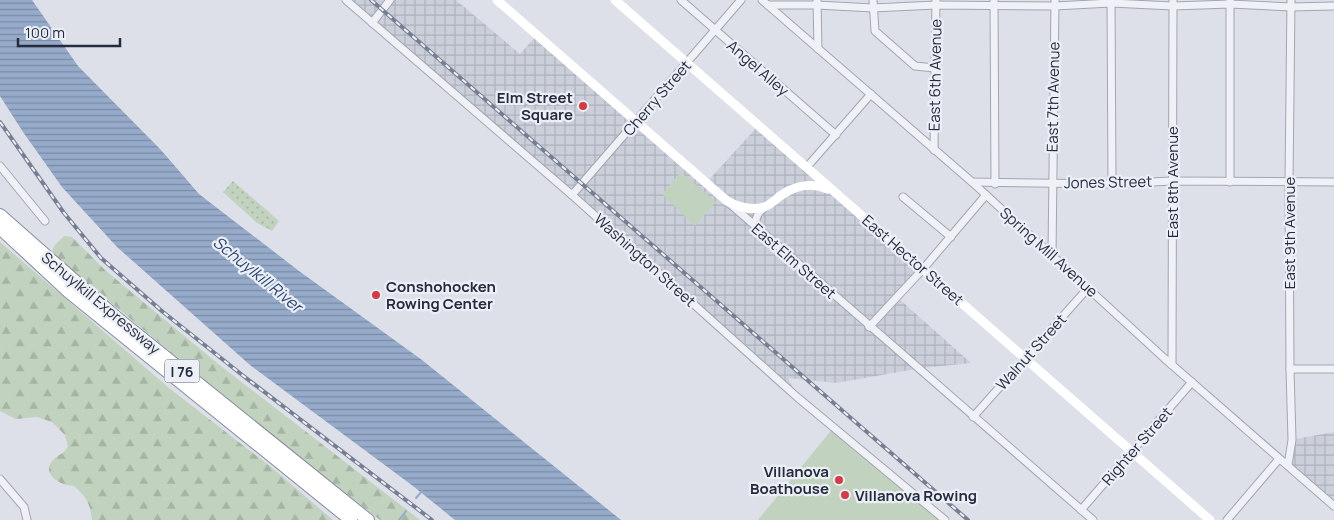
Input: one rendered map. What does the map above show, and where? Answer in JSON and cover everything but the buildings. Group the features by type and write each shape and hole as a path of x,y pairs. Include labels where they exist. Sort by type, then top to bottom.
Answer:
{"highway":[{"name":"Schuylkill Expressway","path":"0,215 118,320 368,520"},
{"name":"Schuylkill Expressway","path":"0,228 69,292 351,520"}],"main road":[{"name":"East Elm Street","path":"497,0 726,201"},
{"name":"East Hector Street","path":"615,0 1210,520"},
{"path":"797,187 805,179 806,168"},
{"path":"726,201 742,207 764,207 785,193 797,187 807,185 819,186 844,200"}],"street":[{"name":"Washington Street","path":"346,0 572,195 797,396 944,520"},
{"path":"372,23 390,0"},
{"name":"Angel Alley","path":"682,0 836,135"},
{"name":"Cherry Street","path":"572,195 741,0"},
{"path":"817,2 818,49"},
{"name":"East 6th Avenue","path":"934,150 936,2"},
{"path":"1111,2 1112,184"},
{"path":"1230,2 1230,182"},
{"path":"765,3 1230,2 1334,6"},
{"name":"Spring Mill Avenue","path":"765,3 972,182 1172,365 1334,506"},
{"path":"994,3 995,184"},
{"name":"East 7th Avenue","path":"1052,255 1055,3"},
{"name":"East 8th Avenue","path":"1172,365 1173,3"},
{"name":"East 9th Avenue","path":"1288,465 1292,440 1289,183 1291,3"},
{"path":"873,4 875,31 915,66 934,68"},
{"path":"806,168 871,94"},
{"path":"0,166 44,221"},
{"name":"Jones Street","path":"972,182 995,184 1112,184 1172,181 1334,182"},
{"path":"869,327 923,269 986,195"},
{"path":"903,197 950,237"},
{"name":"East Elm Street","path":"726,201 1093,520"},
{"path":"763,233 755,222 757,215 764,207"},
{"name":"Walnut Street","path":"973,417 1088,288"},
{"path":"1290,368 1334,369"},
{"name":"Righter Street","path":"1081,510 1192,382"},
{"path":"1227,520 1279,459"},
{"path":"0,478 24,508 27,520"}],"shaded area":[{"path":"346,0 456,0 520,54 537,35 706,183 758,126 923,269 897,297 971,363 922,368 836,383 788,378 797,397"},
{"path":"1334,432 1334,507 1291,468 1290,440"}],"green space":[{"path":"681,172 716,202 695,226 662,194"},
{"path":"233,181 279,221 272,231 257,223 223,192"},
{"path":"64,236 72,237 106,271 217,363 420,520 380,520 250,418 56,257 52,251"},
{"path":"0,242 169,388 271,467 333,520 92,520 85,497 74,486 63,484 50,474 50,464 68,446 65,435 52,422 37,417 16,419 0,411"},
{"name":"Villanova Rowing","path":"834,427 885,470 940,520 758,520"}],"water":[{"name":"Schuylkill River","path":"0,0 32,0 78,66 161,150 199,194 299,271 422,360 621,520 455,520 413,486 250,365 117,247 62,187 23,132 0,96"}],"waterway":[{"path":"416,498 422,491"},
{"path":"399,520 406,511"}],"railway":[{"path":"371,0 968,520"},
{"path":"0,122 64,213 101,258 163,312 246,378 432,520"}],"place":[{"name":"Elm Street Square","path":"583,106"},
{"name":"Conshohocken Rowing Center","path":"376,295"},
{"name":"Villanova Boathouse","path":"839,480"},
{"name":"Villanova Rowing","path":"845,495"}]}
